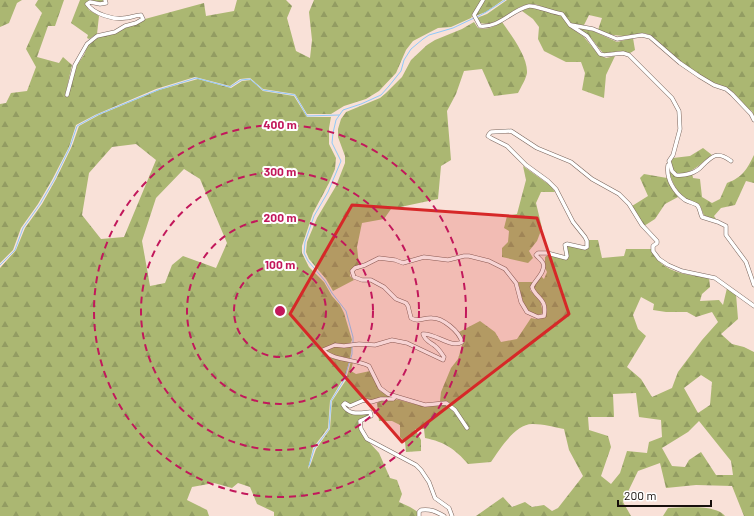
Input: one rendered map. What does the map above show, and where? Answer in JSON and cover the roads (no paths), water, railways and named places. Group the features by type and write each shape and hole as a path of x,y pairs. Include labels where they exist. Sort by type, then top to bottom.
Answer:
{"street":[{"path":"67,95 75,65 87,44 97,36 114,32 143,19 141,15 124,19 99,15 87,4 90,2 100,4 106,3 105,0"},
{"path":"483,0 474,15 480,26 494,25 520,10 532,6 562,14 570,25 587,36 600,54 623,53 629,55 672,98 679,111 681,122 673,155 669,162 668,173 672,188 681,197 697,206 702,216 726,226 726,235 746,262 754,284"},
{"path":"570,25 588,28 617,39 642,35 650,37 680,63 714,85 732,94 751,114 754,120"},
{"path":"467,428 454,410 446,404 425,405 388,394 380,388 369,366 336,357 325,353 323,350 335,344 344,346 359,344 375,345 392,340 413,346 443,360 444,357 442,354 435,346 426,340 423,334 447,342 458,344 462,342 454,328 434,318 417,321 413,320 406,303 396,299 384,287 376,282 354,277 352,271 355,268 379,258 395,260 403,263 424,257 448,260 469,256 489,261 505,269 516,283 521,302 527,312 542,317 545,312 542,300 532,287 544,267 542,260 536,255 538,253 548,253 566,258 567,244 587,247 587,241 573,222 556,189 548,181 526,165 507,146 488,136 491,132 511,131 537,148 571,162 592,179 619,194 629,204 642,225 657,241 657,243 653,246 653,251 662,262 676,269 715,278 754,306"},
{"path":"669,162 672,171 676,175 681,176 695,171 711,157 716,155 725,157 731,161"},
{"path":"395,397 393,399 381,399 374,401 364,400 353,406 346,403 343,405 352,413 370,412 371,416 360,421 363,434 371,441 416,465 429,482 435,498 449,508 452,516"},
{"path":"419,516 420,510 435,510 444,516"}],"waterway":[{"path":"477,17 505,0"},
{"path":"353,344 353,337 346,311 325,281 308,261 304,253 305,242 314,216 328,192 341,161 332,143 336,120 343,110 381,95 401,71 404,60 411,49 423,39 429,35 453,28 474,18"},
{"path":"0,265 15,250 23,228 40,204 54,180 70,147 77,126 97,115 158,90 196,78 230,87 241,80 250,79 263,90 295,95 307,116 339,115"},
{"path":"309,466 314,449 329,429 331,401 344,380 352,354 352,347"}]}
